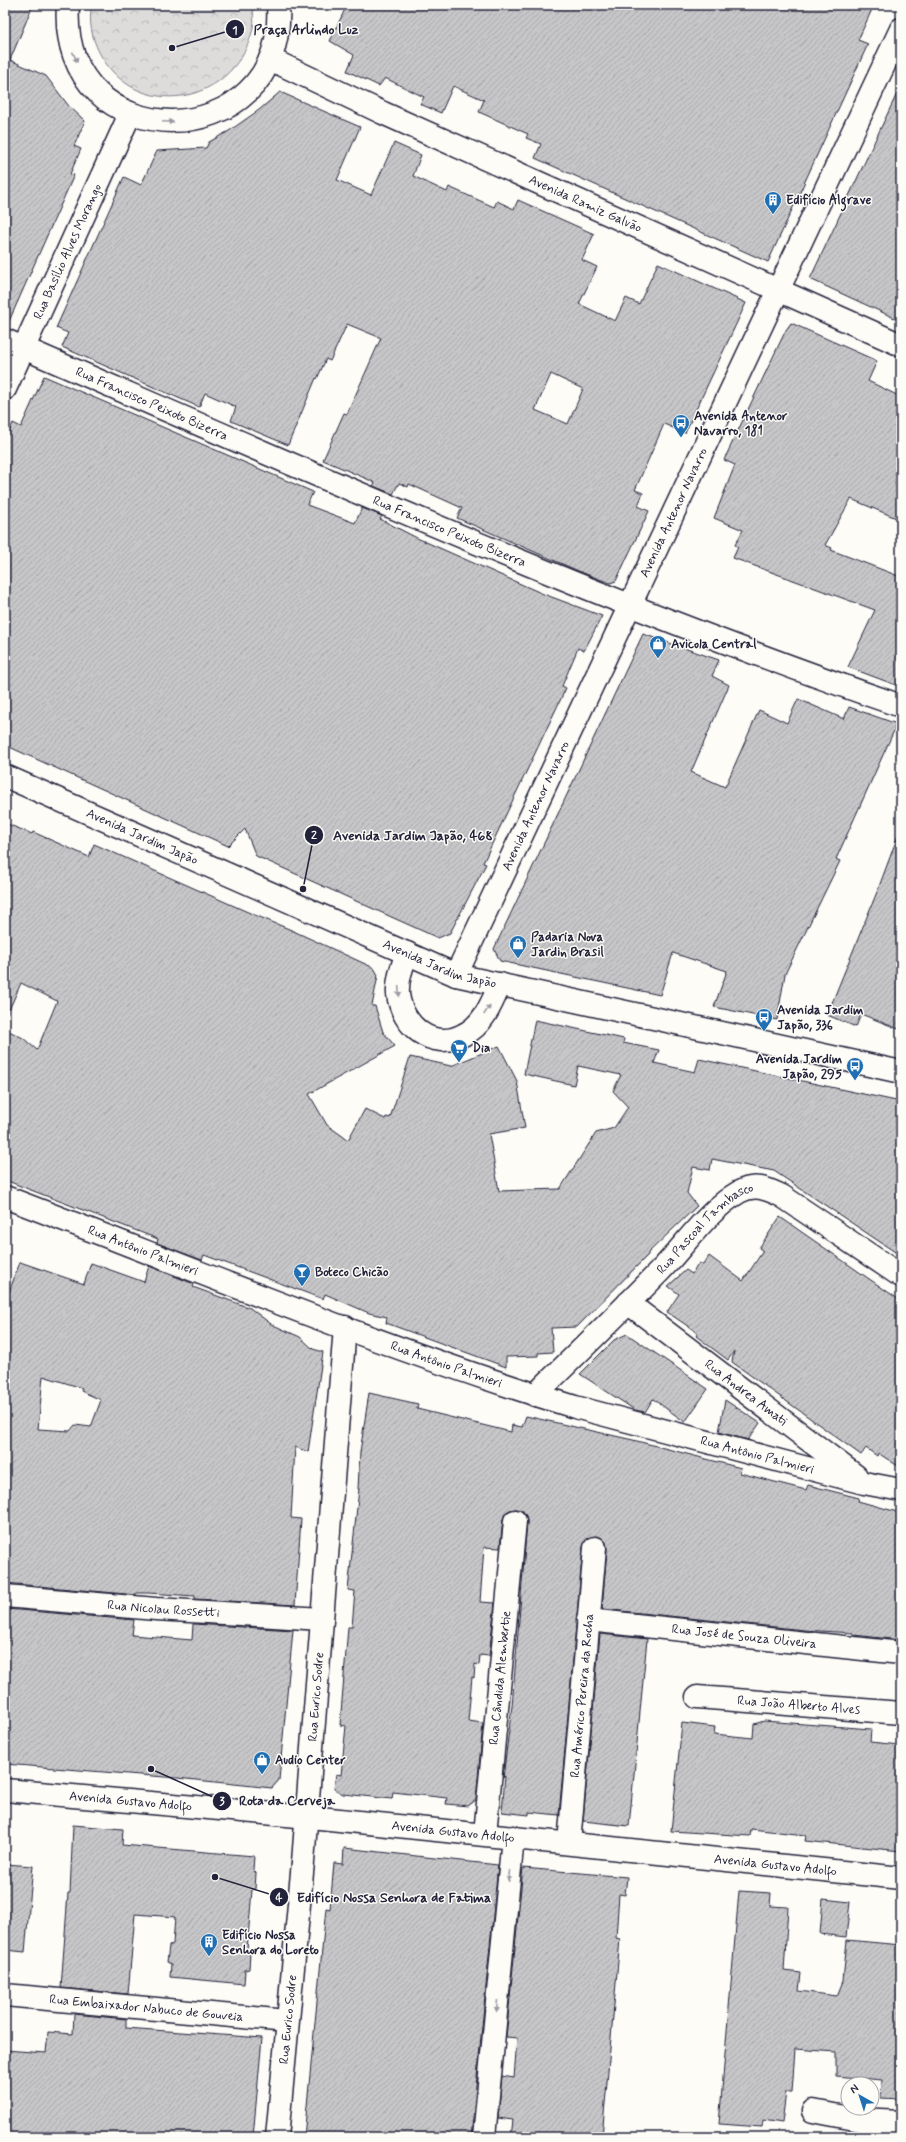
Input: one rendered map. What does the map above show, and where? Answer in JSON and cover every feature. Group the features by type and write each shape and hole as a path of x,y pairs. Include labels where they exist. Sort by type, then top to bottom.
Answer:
{"street":[{"path":"68,5 66,26 73,53 86,79 106,99 130,114 155,121 181,122 207,117 233,104 254,84 270,59 279,26 278,5"},
{"name":"Avenida Antenor Navarro","path":"456,974 901,29"},
{"name":"Avenida Ramiz Galvão","path":"270,59 383,113 901,346"},
{"name":"Rua Basílio Alves Morango","path":"5,389 14,344 130,114"},
{"name":"Rua Francisco Peixoto Bizerra","path":"14,344 435,527 630,605 837,684 901,706"},
{"name":"Avenida Jardim Japão","path":"5,776 456,974 901,1072"},
{"path":"407,953 398,978 398,995 404,1013 414,1029 430,1038 446,1041 464,1035 479,1023 490,1008 500,984"},
{"name":"Rua Pascoal Tambasco","path":"535,1395 628,1303 723,1204 740,1192 761,1186 782,1196 901,1276"},
{"name":"Rua Antônio Palmieri","path":"5,1197 345,1327 535,1395 575,1407 864,1482 901,1490"},
{"name":"Rua Andrea Amati","path":"628,1303 864,1482"},
{"name":"Rua Eurico Sodre","path":"277,2137 306,1816 345,1327"},
{"name":"Rua Cândida Alembertie","path":"485,1834 515,1521"},
{"name":"Rua Américo Pereira da Rocha","path":"569,1843 595,1548"},
{"name":"Rua Nicolau Rossetti","path":"5,1596 156,1609 322,1619"},
{"name":"Rua José de Souza Oliveira","path":"588,1620 901,1653"},
{"name":"Rua João Alberto Alves","path":"697,1697 901,1713"},
{"name":"Avenida Gustavo Adolfo","path":"5,1790 306,1816 901,1878"},
{"path":"484,2137 513,1837"},
{"name":"Rua Embaixador Nabuco de Gouveia","path":"5,1995 288,2021"},
{"path":"813,2111 860,2120 901,2122"}],"green space":[{"path":"92,5 253,5 254,19 252,32 241,57 225,76 204,89 182,96 158,96 135,89 115,74 99,52 91,29 90,17"}],"building":[{"path":"5,5 33,5 10,60 46,76 68,105 85,121 74,146 81,149 70,174 74,175 6,328"},
{"path":"347,5 874,5 858,40 868,44 768,262 535,158 541,144 526,138 528,134 479,112 484,100 453,86 441,113 420,104 424,97 385,78 379,86 347,71 354,55 330,41"},
{"path":"901,85 901,321 810,279"},
{"path":"280,92 360,127 337,180 371,195 394,143 421,155 413,176 447,192 449,187 494,207 497,201 514,209 518,200 594,234 582,260 597,267 579,304 615,321 626,298 639,304 658,263 746,303 685,433 664,424 635,490 643,493 638,506 649,511 616,581 610,583 583,573 457,518 462,508 409,484 408,487 399,483 393,494 373,486 375,483 367,479 323,460 344,413 347,414 381,338 347,324 330,361 326,359 317,379 316,378 288,445 231,421 236,407 205,393 199,407 62,347 68,333 56,328 124,177 141,185 157,151 206,148 209,142 229,131 259,110","holes":["551,374 583,389 568,424 535,410"]},
{"path":"791,323 877,361 868,381 901,397 901,470 895,484 901,487 901,520 851,499 825,545 832,548 831,550 901,577 901,687 848,667 875,610 733,558 738,547 735,545 743,530 714,518 735,465 724,460 786,330"},
{"path":"44,376 313,492 307,505 355,523 362,508 382,516 380,519 417,538 541,593 602,616 584,651 578,648 562,686 566,688 483,863 486,864 450,933 438,938 256,856 245,829 228,846 5,745 5,440 13,423 21,427"},
{"path":"643,634 719,660 712,676 729,685 691,772 725,787 759,710 787,723 798,699 844,719 849,707 897,724 836,859 840,861 785,974 777,1020 714,1007 727,971 673,953 660,995 500,961 494,949"},
{"path":"5,823 32,834 33,832 89,857 94,844 289,929 374,968 378,975 372,1006 375,1006 383,1032 395,1046 309,1094 327,1125 348,1140 365,1109 385,1119 386,1117 390,1118 410,1057 451,1066 499,1046 517,1081 525,1128 489,1134 499,1191 560,1189 596,1133 614,1128 628,1107 613,1091 621,1075 578,1066 574,1085 524,1074 535,1020 624,1039 623,1043 659,1050 654,1063 695,1072 699,1059 901,1102 901,1256 774,1171 712,1159 710,1170 693,1167 687,1193 697,1206 648,1253 648,1255 577,1327 551,1328 553,1352 538,1353 538,1356 506,1357 506,1367 386,1323 387,1317 369,1313 325,1294 323,1299 204,1255 202,1260 157,1243 158,1239 5,1180 5,1029 23,1038 37,1050 57,1001 21,983 5,1019"},
{"path":"899,833 901,833 901,1030 861,1014 856,1027 827,1015 877,892"},
{"path":"780,1217 901,1301 901,1468 878,1453 877,1456 866,1448 861,1455 732,1362 734,1351 728,1360 696,1336 698,1333 667,1312 679,1294 668,1286 686,1270 692,1274 699,1263 703,1265 709,1256 743,1281 763,1251 759,1248"},
{"path":"20,1262 84,1284 91,1263 144,1282 149,1266 194,1284 193,1287 250,1308 271,1324 300,1337 313,1349 323,1352 308,1452 295,1447 291,1518 301,1519 295,1605 195,1599 195,1596 148,1593 136,1593 136,1595 5,1583 5,1303","holes":["43,1376 82,1388 81,1391 101,1400 91,1427 75,1425 70,1431 38,1429"]},
{"path":"627,1334 708,1389 685,1422 653,1399 645,1412 635,1410 580,1374 614,1340"},
{"path":"369,1393 418,1404 417,1409 511,1432 512,1425 522,1427 526,1416 633,1440 741,1468 740,1473 806,1490 808,1485 859,1498 858,1501 901,1513 901,1640 853,1635 853,1633 804,1630 602,1609 607,1549 606,1542 602,1538 590,1537 585,1541 583,1547 559,1815 529,1812 529,1815 502,1812 505,1776 503,1778 512,1706 527,1522 523,1511 517,1509 510,1510 505,1513 503,1519 500,1548 484,1547 480,1602 495,1603 489,1656 480,1655 479,1665 475,1664 474,1678 472,1677 468,1721 483,1723 476,1800 468,1806 446,1804 447,1798 393,1792 392,1799 343,1794 334,1789 336,1774 341,1775 346,1726 340,1725 348,1627 352,1627 355,1591 348,1590 359,1489 360,1452"},
{"path":"725,1400 760,1423 748,1440 719,1432"},
{"path":"7,1609 134,1620 132,1635 192,1640 193,1624 293,1630 279,1780 272,1788 177,1778 5,1764 5,1618"},
{"path":"600,1634 647,1639 629,1826 583,1821"},
{"path":"764,1721 871,1729 870,1742 900,1745 901,1851 805,1841 806,1835 751,1829 750,1836 671,1831 682,1723 715,1727 714,1734 753,1738 754,1724"},
{"path":"73,1825 123,1829 122,1845 254,1856 253,1870 256,1873 255,1889 252,1890 247,1950 250,1952 249,1969 245,1970 244,1984 170,1977 171,1964 167,1962 169,1946 173,1944 175,1917 135,1914 128,1994 61,1988 68,1893 70,1893"},
{"path":"344,1848 498,1865 471,2137 304,2137 326,1908 330,1909 334,1863 343,1864"},
{"path":"5,1864 33,1866 25,1952 5,1950"},
{"path":"523,1868 627,1877 625,1895 619,1894 616,1938 620,1939 602,2137 511,2137 513,2120 498,2118 502,2076 514,2078 517,2038 506,2037"},
{"path":"739,1891 771,1893 770,1906 788,1907 784,1971 801,1973 799,1991 837,1996 843,1981 847,1940 901,1945 901,2099 881,2098 882,2080 880,2080 880,2076 836,2076 836,2052 795,2049 792,2092 786,2092 782,2123 763,2120 762,2127 719,2124"},
{"path":"823,1899 850,1902 846,1937 820,1934"},
{"path":"74,2014 126,2019 126,2028 262,2038 253,2137 5,2137 5,2050 46,2053 48,2032 73,2034"}],"place":[{"name":"Praça Arlindo Luz","path":"172,48"},
{"name":"Edifício Algrave","path":"773,215"},
{"name":"Avenida Antenor Navarro, 181","path":"681,438"},
{"name":"Avicola Central","path":"658,659"},
{"name":"Avenida Jardim Japão, 468","path":"303,889"},
{"name":"Padaria Nova Jardin Brasil","path":"518,959"},
{"name":"Avenida Jardim Japão, 336","path":"764,1032"},
{"name":"Dia","path":"459,1063"},
{"name":"Avenida Jardim Japão, 295","path":"855,1081"},
{"name":"Boteco Chicão","path":"302,1287"},
{"name":"Rota da Cerveja","path":"151,1769"},
{"name":"Audio Center","path":"262,1775"},
{"name":"Edifício Nossa Senhora de Fatima","path":"215,1877"},
{"name":"Edifício Nossa Senhora do Loreto","path":"209,1957"}]}
